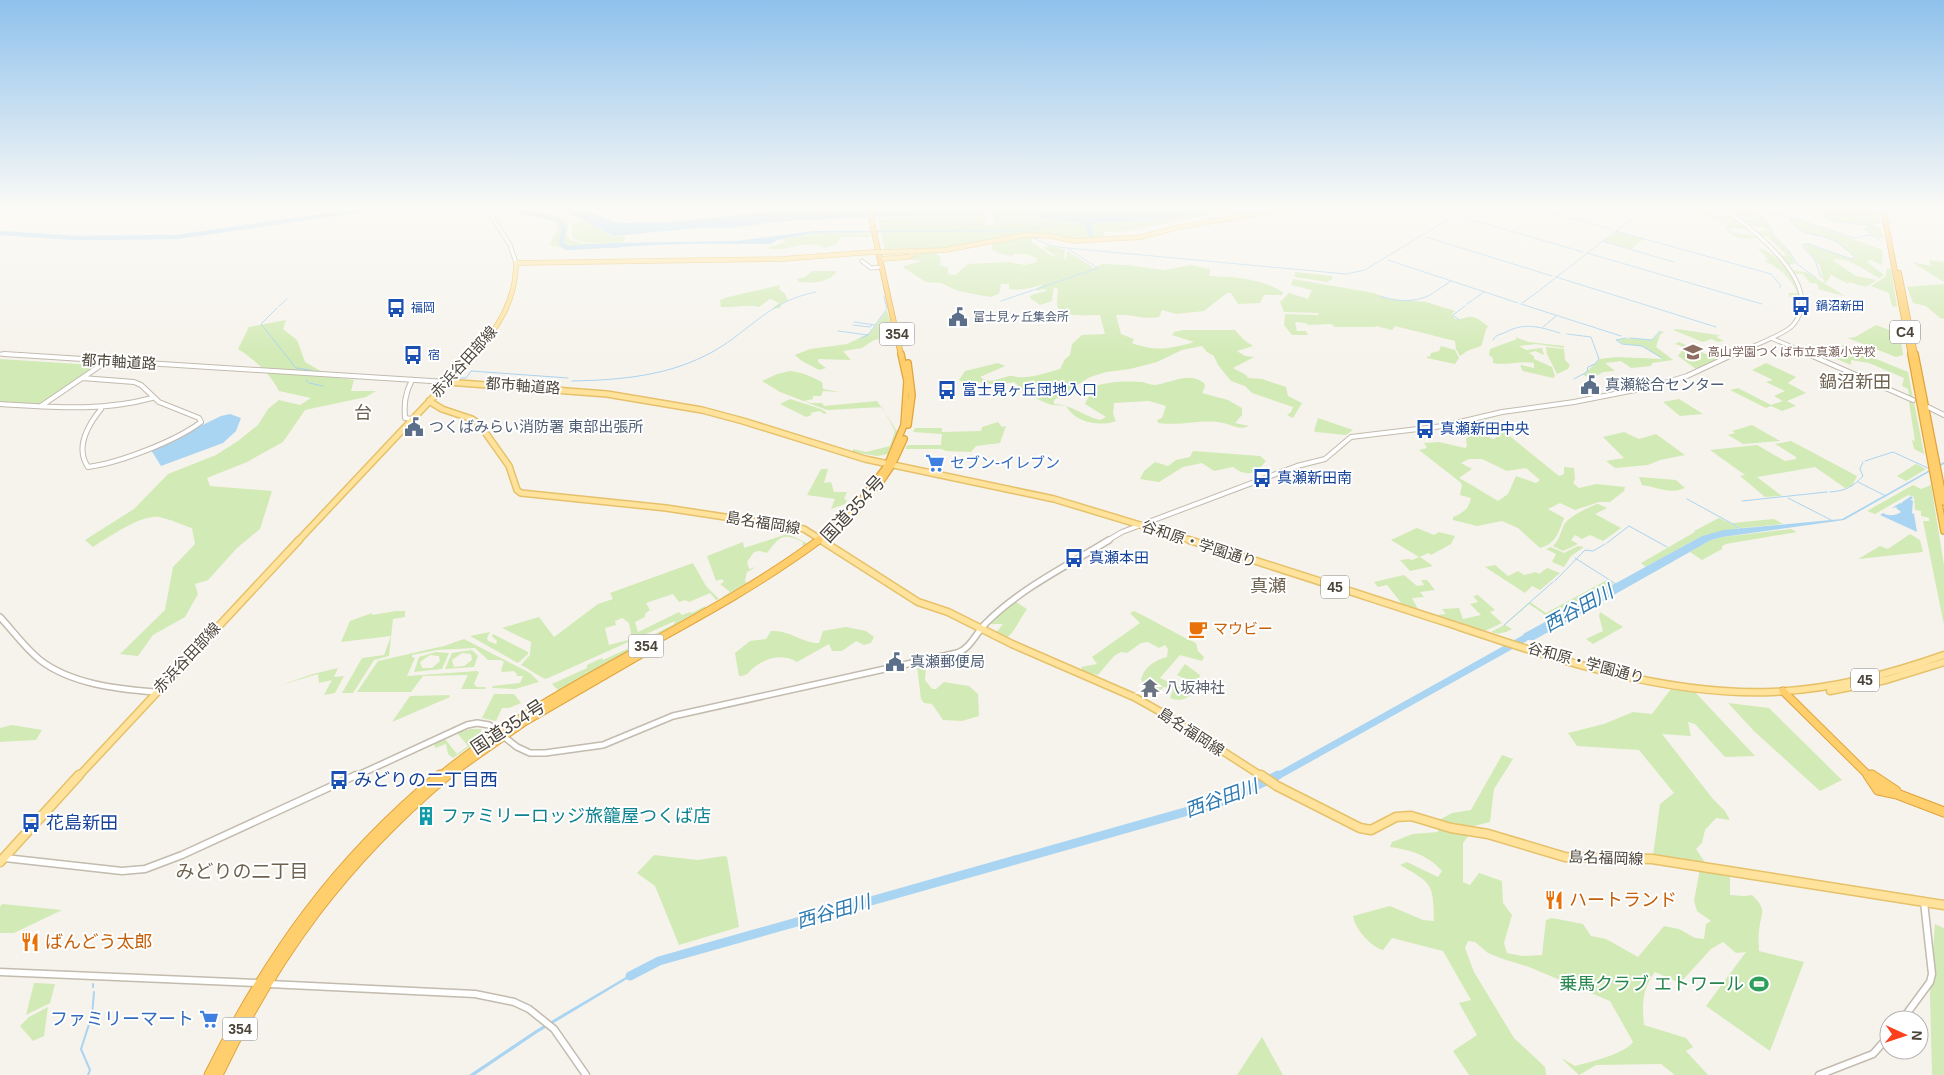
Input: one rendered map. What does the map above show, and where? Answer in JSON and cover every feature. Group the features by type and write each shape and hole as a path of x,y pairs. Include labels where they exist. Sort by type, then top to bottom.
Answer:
{"highway":[{"name":"354","path":"882,259 882,267 907,382 908,398 902,431 890,465"},
{"name":"354","path":"882,259 912,391 908,426 890,465"},
{"name":"C4","path":"1893,259 1944,531"},
{"name":"国道354号","path":"209,1075 232,1028 262,983 304,927 360,858 422,797 501,733 745,594 797,562 867,499 890,465"},
{"name":"C4","path":"1937,487 1944,502"},
{"path":"1785,692 1870,777 1878,790 1897,794 1944,810"},
{"name":"国道354号","path":"218,1075 262,983"}],"main road":[{"path":"516,263 770,259"},
{"name":"赤浜谷田部線","path":"2,860 155,692 480,348 504,314 514,291 516,263"},
{"name":"都市軸道路","path":"448,382 556,388 648,399 730,417 827,449 890,465"},
{"name":"島名福岡線","path":"429,401 442,409 472,419 480,425 509,466 517,490 521,493 666,508 804,529 823,539 918,602 948,612 1012,644 1134,697 1269,781 1366,829 1374,829 1396,817 1411,816 1452,828 1488,834 1565,857 1652,859 1944,905"},
{"name":"谷和原・学園通り","path":"890,465 1024,491 1140,525 1523,647 1625,675 1725,693 1785,692 1850,688 1905,675 1944,662"},
{"name":"谷和原・学園通り","path":"1785,692 1823,688 1860,681 1944,655"}],"street":[{"path":"515,259 516,263"},
{"path":"2,860 122,871 144,869 182,855 459,727 482,723 501,733 517,747 530,753 600,746 673,716 963,651 981,629 1008,602 1112,538 1140,525 1297,466 1321,461 1350,438 1443,426 1502,412 1648,388 1687,376 1771,338 1796,324 1802,305 1803,293 1780,259"},
{"path":"862,261 871,268 882,267"},
{"path":"1771,338 1913,400"},
{"name":"都市軸道路","path":"0,354 448,382"},
{"path":"41,406 107,361"},
{"path":"82,378 134,382 141,386 152,398 199,418 201,423 156,446 102,465 88,467 84,462 83,447 88,427 101,409"},
{"path":"412,380 405,392 403,404 405,418 412,419"},
{"path":"0,404 101,409 132,404 152,398"},
{"path":"1928,407 1944,414"},
{"path":"0,617 34,654 54,668 116,689 155,692"},
{"path":"1909,1010 1930,982 1932,974 1924,902"},
{"path":"0,972 481,994 511,1001 541,1016 557,1030 586,1075"},
{"path":"1819,1075 1873,1054 1879,1047"}],"green space":[{"path":"908,259 941,259 940,265 948,268 948,274 955,275 968,264 1008,262 1025,265 1037,262 1037,259 1080,259 1094,268 1102,264 1128,265 1164,270 1191,265 1210,269 1209,276 1256,281 1274,287 1283,292 1282,295 1264,295 1260,303 1238,304 1231,293 1227,293 1204,311 1176,314 1162,310 1159,317 1153,318 1116,315 1121,334 1134,339 1132,343 1149,348 1170,348 1194,342 1172,335 1174,332 1183,330 1235,330 1253,346 1237,351 1245,356 1254,357 1233,368 1248,378 1262,379 1286,387 1288,396 1302,403 1293,418 1287,415 1293,407 1252,393 1245,386 1231,381 1218,365 1214,356 1202,346 1182,350 1157,362 1090,377 1054,400 1054,404 1066,406 1051,405 1039,400 1014,382 998,385 972,381 972,384 975,386 970,387 959,380 965,371 998,363 1005,366 980,377 991,381 1011,376 1033,376 1060,369 1065,359 1070,355 1072,344 1082,335 1105,334 1100,315 1071,315 1061,311 1057,306 1058,289 1054,287 1052,301 1040,305 1030,298 1031,295 1046,291 1045,289 1035,291 1043,284 1018,290 1009,289 1009,284 1001,284 999,294 990,297 958,291 941,283 926,282 904,268 904,266 922,261"},
{"path":"1781,259 1793,259 1795,263 1787,266"},
{"path":"1814,259 1837,259 1832,260 1856,276 1877,280 1866,287 1849,282 1848,284 1831,275 1826,283 1824,282 1820,266"},
{"path":"1839,259 1882,259 1882,265 1871,260 1866,261 1884,275 1879,278"},
{"path":"1779,260 1790,274 1801,296 1790,297 1788,293 1797,293 1795,288 1780,270 1764,261"},
{"path":"1929,260 1944,262 1944,282 1912,262 1931,266"},
{"path":"1887,268 1891,269 1897,307 1892,306 1889,293 1871,286 1885,277"},
{"path":"1791,270 1806,272 1845,296 1818,289 1819,287 1816,283 1810,283 1803,274 1794,274"},
{"path":"812,271 837,271 825,280 798,282 797,279 805,277"},
{"path":"1295,272 1332,276 1332,279 1327,282 1295,277"},
{"path":"1293,279 1374,293 1388,299 1426,302 1455,311 1452,314 1455,319 1473,317 1488,326 1481,346 1467,351 1460,356 1456,349 1455,341 1395,326 1392,330 1376,326 1335,327 1331,324 1308,325 1295,322 1297,331 1306,331 1308,335 1292,335 1284,325 1285,314 1319,315 1318,313 1284,312 1280,302 1289,293 1308,299 1312,290 1291,285"},
{"path":"1944,284 1944,319 1940,318 1926,306 1913,303 1907,287"},
{"path":"780,285 779,289 788,300 782,303 780,308 772,309 779,303 770,299 759,307 721,307 720,300 728,297"},
{"path":"887,310 894,336 874,340 862,348 843,351 851,360 818,359 818,362 826,368 819,370 795,355 810,349 847,344 870,333"},
{"path":"286,320 283,329 297,340 305,362 331,377 354,380 351,391 376,391 366,397 305,410 283,442 247,462 207,478 210,486 272,491 260,529 237,548 208,580 195,584 198,594 185,617 153,635 138,656 120,654 165,610 173,567 195,544 192,528 163,518 151,517 134,523 93,547 85,540 134,509 168,474 216,455 238,441 258,425 268,409 279,400 300,405 311,398 279,391 262,367 238,349 249,327"},
{"path":"1876,325 1900,334 1903,355 1896,357 1848,338 1855,337"},
{"path":"1673,330 1718,335 1720,336 1716,337 1724,341 1718,342 1711,339 1703,342"},
{"path":"1661,331 1664,332 1660,335 1656,347 1673,360 1652,363 1651,366 1631,368 1621,361 1605,363 1615,371 1603,372 1593,378 1583,375 1600,359 1616,357 1663,359 1642,346 1623,344 1617,340 1627,338 1652,340"},
{"path":"1515,337 1529,342 1564,346 1564,348 1536,344 1519,346 1526,350 1542,348 1544,355 1535,351 1529,353 1534,356 1534,359 1552,367 1555,376 1553,378 1523,371 1520,365 1534,368 1534,363 1493,363 1493,358 1489,355 1490,349 1517,339"},
{"path":"1679,342 1717,359 1696,369 1678,356 1683,349 1692,350 1675,344"},
{"path":"1839,344 1908,372 1913,398 1909,396 1908,389 1902,386 1904,378 1869,363 1851,360 1851,365 1827,355 1831,352 1842,351 1836,347"},
{"path":"1441,346 1455,350 1459,358 1455,364 1427,358 1427,356 1430,357 1431,353 1439,351"},
{"path":"1546,347 1564,349 1565,360 1570,365 1568,369 1557,374 1547,354"},
{"path":"0,359 93,365 96,367 42,403 35,405 0,402"},
{"path":"1766,363 1796,377 1788,383 1806,393 1787,401 1796,406 1782,411 1771,406 1766,408 1730,390 1738,388 1771,405 1783,401 1774,396 1785,391 1766,382 1773,380 1752,370"},
{"path":"790,371 822,382 823,389 840,392 823,391 821,396 813,396 813,399 804,401 822,403 824,406 877,401 881,407 827,410 780,392 762,381 777,374"},
{"path":"1192,378 1204,383 1205,387 1202,393 1228,400 1242,408 1242,415 1235,423 1249,426 1241,428 1211,422 1158,423 1157,420 1162,418 1166,406 1149,401 1114,403 1113,414 1116,421 1109,423 1102,424 1082,420 1070,412 1066,406 1100,420 1106,417 1085,404 1093,387 1124,382 1143,382 1155,385"},
{"path":"790,399 821,409 827,413 824,414 820,411 810,413 812,415 806,417 780,404"},
{"path":"1679,399 1703,414 1680,416 1663,402"},
{"path":"1909,402 1914,402 1924,454 1914,449 1912,440 1915,441"},
{"path":"885,413 898,431 888,454 877,456 853,452 853,449 866,452 890,446 895,431"},
{"path":"1318,418 1353,430 1346,435 1316,432 1314,431"},
{"path":"998,422 1002,427 1006,426 1000,443 976,446 971,452 941,449 905,449 907,445 941,445 942,434 913,432 915,428 942,428 942,432 981,431 982,427"},
{"path":"1752,425 1780,441 1743,444 1728,435 1735,433 1732,431"},
{"path":"1494,429 1501,429 1559,476 1564,474 1564,467 1574,468 1575,479 1573,483 1579,488 1596,484 1625,487 1624,491 1610,502 1599,502 1575,510 1560,503 1548,509 1564,518 1553,540 1540,548 1518,528 1502,521 1477,526 1453,520 1453,517 1467,508 1471,498 1460,495 1462,485 1460,482 1419,450 1427,448 1424,443 1439,442 1465,448 1467,446 1466,439 1470,433 1482,434 1493,439 1496,438","holes":["1469,459 1482,459 1507,471 1526,468 1540,480 1536,483 1516,476 1508,494 1498,501 1459,478 1472,469 1461,463"]},
{"path":"1624,432 1639,439 1656,434 1685,455 1660,460 1648,465 1615,468 1606,461 1624,458 1603,437"},
{"path":"1791,441 1857,476 1852,486 1845,488 1815,467 1757,477 1782,496 1765,497 1740,476 1745,475 1710,450 1757,445 1785,461 1796,459 1796,457 1775,444"},
{"path":"1193,451 1260,456 1266,461 1255,472 1251,473 1242,472 1233,467 1214,471 1202,463 1183,467 1159,482 1140,479 1144,471 1155,462 1168,466 1176,460 1190,457"},
{"path":"1916,464 1926,469 1906,481 1897,476"},
{"path":"821,469 828,469 824,483 831,482 834,492 847,492 844,499 847,500 845,504 831,509 835,499 807,495"},
{"path":"1639,477 1676,480 1685,488 1669,491 1642,485"},
{"path":"1913,485 1921,489 1931,485 1944,565 1944,625 1923,521 1929,521 1929,518 1921,516 1921,511 1915,510 1914,497 1908,495 1875,514 1867,511"},
{"path":"1598,504 1607,508 1595,514 1621,528 1603,541 1590,535 1582,539 1575,535 1571,540 1578,544 1563,551 1553,546 1566,522 1580,512"},
{"path":"1719,518 1740,528 1702,536 1646,567 1641,563 1694,531"},
{"path":"1774,519 1783,524 1742,528 1732,523"},
{"path":"1417,528 1434,535 1439,532 1455,536 1451,544 1431,555 1428,553 1420,557 1433,566 1410,571 1400,560 1412,560 1419,557 1391,540"},
{"path":"1791,529 1797,532 1726,544 1722,546 1722,549 1702,560 1690,552 1711,540 1722,537"},
{"path":"787,534 807,543 803,546 803,542 790,537 782,537 767,553 754,552 747,562 749,569 756,567 747,572 745,581 747,583 722,597 730,592 720,584 724,582 722,579 716,581 707,556 743,542 744,548"},
{"path":"1910,534 1920,540 1923,552 1858,559 1880,546 1888,549"},
{"path":"1578,546 1584,547 1571,556 1564,567 1552,562 1556,554 1546,549 1551,547 1564,553"},
{"path":"693,563 706,586 719,599 716,600 710,593 689,602 685,600 679,602 673,594 646,603 650,610 645,614 645,617 635,622 638,632 679,612 682,615 692,613 705,606 705,608 558,690 552,684 587,668 587,665 602,658 603,660 644,641 674,624 675,621 546,679 521,665 530,655 531,642 502,628 539,617 554,637 598,604 613,599 610,593","holes":["622,618 629,623 632,639 609,645 605,628 616,625 615,621"]},
{"path":"1495,565 1508,576 1518,571 1524,575 1536,572 1539,574 1547,568 1560,573 1540,590 1532,586 1525,593 1485,567"},
{"path":"1404,575 1417,586 1424,585 1421,580 1427,580 1435,590 1420,592 1424,597 1412,598 1418,609 1402,604 1387,585 1378,587 1374,582"},
{"path":"1607,580 1614,584 1557,615 1547,616 1529,604 1505,625 1512,629 1502,633 1491,632 1504,625 1530,602 1546,613"},
{"path":"1478,595 1495,610 1490,612 1502,623 1485,631 1436,615 1446,614 1442,609 1459,608 1463,619 1481,615 1470,604 1478,602 1473,596"},
{"path":"1013,600 1027,609 1006,639 995,634 1003,624 990,624 992,618"},
{"path":"405,611 405,617 393,619 389,656 374,660 353,693 342,693 362,658 384,655 391,636 341,642 350,621 372,613 372,615"},
{"path":"1134,611 1196,643 1198,651 1204,657 1202,661 1180,655 1160,678 1186,690 1192,687 1189,681 1177,675 1185,664 1200,675 1193,691 1186,698 1176,700 1170,698 1173,689 1164,687 1158,692 1146,686 1141,680 1142,675 1151,665 1167,657 1168,649 1165,645 1159,648 1148,642 1141,643 1127,653 1121,652 1114,656 1098,675 1083,672 1081,667 1097,664 1092,657 1140,623 1130,613"},
{"path":"1600,612 1623,627 1593,644 1586,639 1603,631 1599,616"},
{"path":"846,627 866,631 874,637 871,643 864,645 856,641 842,651 832,651 829,644 797,662 780,657 774,658 762,662 743,676 739,676 735,653 750,641 766,639 771,631 784,632 807,641 819,643 823,631"},
{"path":"490,632 487,638 488,641 496,644 497,641 492,636 493,634 528,652 528,654 518,663 470,636"},
{"path":"464,639 530,673 539,682 515,689 492,688 493,686 520,683 523,676 516,676 517,674 514,671 502,672 504,662 501,660 488,660 475,648 437,650 412,655 415,658 407,676 477,671 479,672 474,684 477,687 486,687 485,689 461,689 468,675 423,676 411,692 357,692 378,661 444,646"},
{"path":"472,650 478,656 474,667 445,669 452,653","holes":["462,653 471,654 472,660 464,666 454,667 452,660"]},
{"path":"436,652 449,653 442,669 414,672 419,657","holes":["430,655 439,656 440,661 432,668 422,668 420,662"]},
{"path":"926,665 925,680 932,689 936,689 944,682 969,686 978,694 979,716 962,721 943,720 932,704 924,703 921,699 917,666"},
{"path":"338,668 334,677 344,676 335,693 324,695 332,680 319,683 318,674 278,686 313,674"},
{"path":"1671,689 1694,691 1755,756 1725,757 1695,724 1688,722 1691,736 1662,734 1713,799 1725,811 1730,820 1716,818 1705,830 1702,843 1696,849 1712,873 1730,877 1730,895 1752,895 1762,908 1759,951 1804,962 1770,1051 1706,1006 1746,952 1736,953 1723,942 1711,949 1680,983 1655,972 1645,991 1644,997 1644,1025 1686,1038 1693,1047 1686,1051 1708,1075 1675,1075 1661,1064 1596,1065 1579,1075 1561,1058 1575,1066 1615,1054 1633,1042 1610,1001 1529,967 1488,953 1475,942 1468,941 1465,948 1474,972 1514,1038 1545,1067 1546,1075 1469,1075 1453,1051 1477,1035 1459,1003 1471,1000 1443,951 1392,938 1383,950 1374,945 1360,932 1353,916 1390,906 1423,920 1434,921 1432,892 1429,886 1419,876 1400,865 1407,862 1438,877 1442,871 1437,865 1419,854 1390,847 1392,842 1413,834 1438,832 1439,820 1452,813 1471,810 1502,755 1513,759 1494,789 1490,822 1470,827 1469,835 1463,843 1463,882 1470,885 1479,873 1502,881 1503,903 1512,915 1504,943 1507,953 1522,956 1542,955 1546,920 1552,918 1583,924 1591,936 1606,939 1638,957 1664,926 1679,929 1695,938 1704,939 1706,924 1711,921 1697,911 1694,901 1701,863 1653,856 1660,804 1674,793 1639,750 1577,746 1568,733 1604,724 1633,712 1652,714"},
{"path":"494,694 514,694 521,703 509,708 502,708 496,721 482,718"},
{"path":"449,695 450,697 392,722 410,696"},
{"path":"1728,703 1769,708 1842,780 1820,791 1754,731"},
{"path":"12,725 42,730 36,740 0,742 0,728"},
{"path":"470,729 481,729 481,739 453,758 448,754 446,744 435,748 434,744 427,746 445,739 457,754 468,746 457,733"},
{"path":"654,855 698,860 727,857 739,927 679,945 655,886 637,873"},
{"path":"2,904 62,910 14,933 0,933 0,907"},
{"path":"1935,924 1944,928 1944,1075 1932,1075 1930,995"},
{"path":"34,983 55,984 50,1003 26,1015"},
{"path":"48,1007 44,1036 33,1041 20,1026 29,1017"},
{"path":"1262,1037 1283,1075 1237,1075"}],"water":[{"path":"230,414 241,418 236,431 223,443 161,466 151,450 221,416"},
{"path":"1944,462 1944,464 1933,470 1944,476 1931,471 1844,520 1711,540 1534,640 1518,640 1525,637 1523,634 1702,536 1724,530 1842,519"},
{"path":"1911,496 1913,499 1910,499 1913,501 1912,513 1914,514 1917,532 1880,515 1883,513 1895,515 1901,512 1896,508 1898,507 1892,508 1900,503 1902,504"},
{"path":"636,971 637,973 537,1033 475,1075 469,1075 536,1030"}],"waterway":[{"path":"1001,301 1098,268 1084,259"},
{"path":"1187,259 1346,274 1365,270 1383,259"},
{"path":"1498,259 1552,276"},
{"path":"1556,277 1580,259"},
{"path":"1608,259 1762,304"},
{"path":"1664,259 1674,262"},
{"path":"1718,259 1771,274 1781,286 1779,288"},
{"path":"1794,259 1796,263 1816,278"},
{"path":"1814,259 1821,277"},
{"path":"1388,260 1518,303"},
{"path":"1540,290 1556,277"},
{"path":"1556,277 1716,327"},
{"path":"1433,293 1451,281"},
{"path":"1522,303 1539,291"},
{"path":"572,381 627,378 680,366 714,351 773,309 800,296 816,292"},
{"path":"1467,304 1484,292"},
{"path":"1380,296 1406,301 1420,299 1432,294"},
{"path":"884,297 887,309"},
{"path":"279,306 287,299"},
{"path":"1521,304 1621,336"},
{"path":"1459,320 1453,315 1465,306"},
{"path":"277,308 261,324 296,368 311,370"},
{"path":"868,335 886,310"},
{"path":"1543,327 1556,316"},
{"path":"854,322 875,325"},
{"path":"853,325 870,327 872,325"},
{"path":"1493,340 1498,335 1526,326 1539,327 1560,333"},
{"path":"838,331 868,335"},
{"path":"1630,338 1652,340 1660,331"},
{"path":"1567,334 1591,337 1599,359 1595,364 1588,367 1587,372 1574,379"},
{"path":"861,338 868,335"},
{"path":"1626,338 1616,340 1622,344 1642,346 1662,358"},
{"path":"461,378 466,378 471,371 568,378"},
{"path":"309,383 323,386"},
{"path":"1865,461 1893,452 1930,469"},
{"path":"1830,492 1848,488 1859,480 1863,476 1860,469 1863,462"},
{"path":"1858,482 1886,496"},
{"path":"1742,501 1827,492"},
{"path":"1788,498 1833,521"},
{"path":"1687,499 1742,529"},
{"path":"1607,543 1629,526 1667,547"},
{"path":"1576,559 1585,550 1593,551 1605,544"},
{"path":"1555,581 1576,559"},
{"path":"1576,559 1616,584"},
{"path":"1504,625 1553,582"},
{"name":"西谷田川","path":"1276,777 1525,638"},
{"name":"西谷田川","path":"630,976 659,961 1227,800 1278,775"},
{"path":"88,1075 90,1070 81,1049 92,1015 94,992"}],"place":[{"name":"鍋沼新田","path":"1801,306"},
{"name":"福岡","path":"396,308"},
{"name":"富士見ヶ丘集会所","path":"958,317"},
{"name":"高山学園つくば市立真瀬小学校","path":"1693,352"},
{"name":"宿","path":"413,355"},
{"name":"真瀬総合センター","path":"1590,385"},
{"name":"富士見ヶ丘団地入口","path":"947,390"},
{"name":"つくばみらい消防署 東部出張所","path":"414,427"},
{"name":"真瀬新田中央","path":"1425,429"},
{"name":"セブン-イレブン","path":"935,463"},
{"name":"真瀬新田南","path":"1262,478"},
{"name":"真瀬本田","path":"1074,558"},
{"name":"マウビー","path":"1198,629"},
{"name":"真瀬郵便局","path":"895,662"},
{"name":"八坂神社","path":"1150,688"},
{"name":"みどりの二丁目西","path":"339,780"},
{"name":"ファミリーロッジ旅籠屋つくば店","path":"426,816"},
{"name":"花島新田","path":"31,823"},
{"name":"ハートランド","path":"1554,900"},
{"name":"ばんどう太郎","path":"30,942"},
{"name":"乗馬クラブ エトワール","path":"1759,984"},
{"name":"ファミリーマート","path":"209,1019"}],"district":[{"name":"鍋沼新田","path":"1855,382"},
{"name":"台","path":"363,413"},
{"name":"真瀬","path":"1268,586"},
{"name":"みどりの二丁目","path":"242,871"}]}
